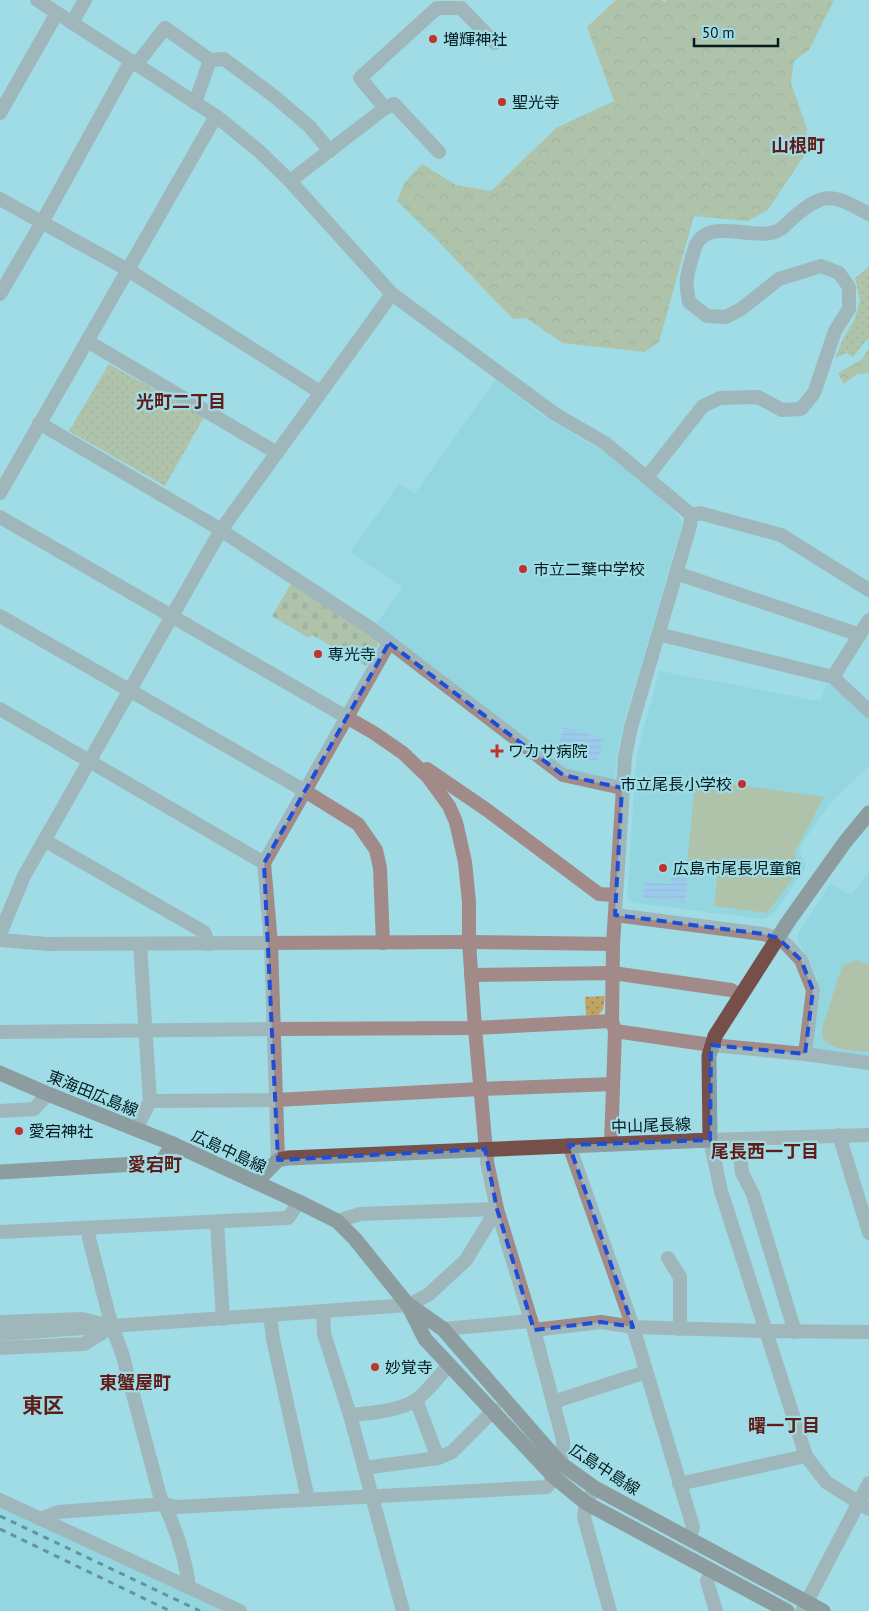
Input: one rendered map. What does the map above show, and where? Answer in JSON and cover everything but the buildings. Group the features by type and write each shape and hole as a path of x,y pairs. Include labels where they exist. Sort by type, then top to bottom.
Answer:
{"main road":[{"name":"中山尾長線","path":"278,1160 569,1145 710,1140 709,1056 711,1045 778,938 845,842 869,813"},
{"name":"東海田広島線","path":"0,1073 173,1144"},
{"name":"広島中島線","path":"0,1172 154,1163 163,1160 173,1144 337,1221 355,1239 408,1305 425,1338 449,1365 557,1470 596,1488 804,1607 823,1611"},
{"path":"256,1182 278,1160"},
{"name":"広島中島線","path":"408,1305 443,1329 586,1503 787,1611"}],"street":[{"path":"37,0 216,116 259,151 290,181 392,294 555,414 605,443 684,508 691,516 690,526 631,727 625,757 613,944 614,1026 611,1144"},
{"path":"72,23 85,0"},
{"path":"385,108 360,78 436,8 461,8 496,43"},
{"path":"0,113 57,13"},
{"path":"0,294 134,63 165,28 210,60 224,59 276,97 310,127 330,151"},
{"path":"195,103 210,60"},
{"path":"290,181 385,108 394,104 439,152"},
{"path":"0,493 216,116"},
{"path":"647,478 703,406 720,398 758,397 782,410 802,409 814,393 835,331 849,310 849,287 838,273 821,266 779,279 742,309 726,317 707,316 689,302 685,281 697,242 710,232 724,231 754,234 778,231 810,202 826,198 843,200 869,214"},
{"path":"0,199 128,270 320,392"},
{"path":"0,934 24,876 221,530 392,294"},
{"path":"87,341 276,453"},
{"path":"39,424 221,530 372,630 563,775 622,788"},
{"path":"691,516 700,513 781,535 869,590"},
{"path":"0,517 374,733 488,810 599,894 616,895"},
{"path":"676,573 860,635"},
{"path":"0,616 305,791 358,824 376,850 380,868 383,943"},
{"path":"833,677 869,620"},
{"path":"658,634 833,677 869,711"},
{"path":"278,1160 271,944 264,863 390,643"},
{"path":"0,709 264,863"},
{"path":"41,1519 58,1512 164,1504 176,1507 547,1487 557,1470 563,1440 532,1325 497,1210 485,1149 471,975 469,902 465,862 456,822 449,806 428,778 404,753"},
{"path":"452,813 471,805 488,810"},
{"path":"44,840 204,932 209,944"},
{"path":"615,915 762,934 778,938 801,960 812,990 805,1054"},
{"path":"0,940 48,944 469,942 613,944"},
{"path":"136,1129 150,1101 140,944"},
{"path":"471,975 613,973 731,990 742,996"},
{"path":"0,1032 614,1026 711,1045 805,1054 869,1063"},
{"path":"150,1101 276,1100 613,1084"},
{"path":"0,1111 34,1109 48,1094"},
{"path":"839,1135 869,1233"},
{"path":"864,1507 826,1482 806,1456 721,1191 710,1140 869,1135"},
{"path":"739,1139 742,1173 753,1194 795,1332"},
{"path":"569,1145 634,1327 693,1529 688,1540"},
{"path":"0,1232 288,1218 299,1202"},
{"path":"337,1221 360,1214 497,1210"},
{"path":"0,1334 408,1305 428,1295 466,1260 497,1210"},
{"path":"217,1222 223,1319"},
{"path":"89,1228 89,1238 112,1327 122,1353 160,1496 168,1511 187,1572 189,1587"},
{"path":"668,1258 680,1277 680,1329"},
{"path":"323,1312 324,1334 350,1416 403,1611"},
{"path":"270,1315 273,1339 308,1499"},
{"path":"0,1322 82,1319 112,1327"},
{"path":"443,1329 601,1322 634,1327 680,1329 766,1332 869,1332"},
{"path":"0,1348 84,1344 112,1327"},
{"path":"350,1416 403,1406 416,1400 449,1365"},
{"path":"553,1402 646,1372"},
{"path":"416,1400 438,1458"},
{"path":"364,1468 438,1458 452,1452 494,1410"},
{"path":"679,1484 806,1456"},
{"path":"804,1607 864,1507 869,1483"},
{"path":"596,1488 586,1503 584,1517 610,1611"},
{"path":"0,1500 240,1611"},
{"path":"712,1571 707,1581 716,1611"}],"highlighted area":[{"path":"389,643 563,775 622,788 615,915 763,934 778,938 801,960 813,990 805,1054 711,1045 710,1140 569,1145 633,1327 601,1322 534,1330 497,1209 485,1149 278,1160 264,863"}],"shaded area":[{"name":"市立二葉中学校","path":"496,379 541,415 606,453 674,510 681,520 682,525 623,726 614,781 567,770 376,625 402,587 350,552 399,484 415,493"},
{"name":"市立尾長小学校","path":"660,671 820,701 827,684 836,688 869,717 869,766 830,803 802,844 800,854 806,867 774,914 763,919 633,903 627,898 636,760"},
{"path":"564,727 604,739 597,762 557,749"},
{"path":"869,872 869,1060 817,1052 812,1046 818,978 796,937 830,884 851,895"},
{"path":"672,877 688,879 684,903 643,897 645,881 670,884"},
{"path":"0,1505 223,1611 0,1611"}],"green space":[{"path":"616,0 661,0 665,2 667,0 834,0 809,50 794,61 791,83 807,129 804,156 767,211 747,221 694,216 659,342 645,352 563,343 526,318 513,319 397,201 405,182 422,164 456,185 491,191 556,128 614,101 587,27"},
{"path":"869,267 869,337 853,357 847,353 835,358 844,337 854,321 860,301 855,278"},
{"path":"869,349 869,373 857,374 844,384 838,373 861,360"},
{"path":"109,364 204,417 165,486 69,431"},
{"path":"292,582 377,639 378,645 366,666 312,635 309,638 272,616"},
{"path":"704,780 824,797 795,852 798,872 767,913 714,906 718,870 687,864 695,786"},
{"path":"857,960 869,965 869,1052 831,1045 826,1042 822,1035 822,1029 843,965"},
{"path":"605,996 603,1010 598,1015 586,1015 585,997"}],"railway":[{"path":"0,1516 200,1611"},
{"path":"0,1529 170,1611"}],"place":[{"name":"増輝神社","path":"433,39"},
{"name":"聖光寺","path":"502,102"},
{"name":"市立二葉中学校","path":"523,569"},
{"name":"専光寺","path":"318,654"},
{"name":"ワカサ病院","path":"497,751"},
{"name":"市立尾長小学校","path":"742,784"},
{"name":"広島市尾長児童館","path":"663,868"},
{"name":"愛宕神社","path":"19,1131"},
{"name":"妙覚寺","path":"375,1367"}],"district":[{"name":"山根町","path":"798,145"},
{"name":"光町二丁目","path":"181,401"},
{"name":"尾長西一丁目","path":"765,1151"},
{"name":"愛宕町","path":"155,1164"},
{"name":"東蟹屋町","path":"135,1382"},
{"name":"東区","path":"43,1405"},
{"name":"曙一丁目","path":"784,1425"}]}
